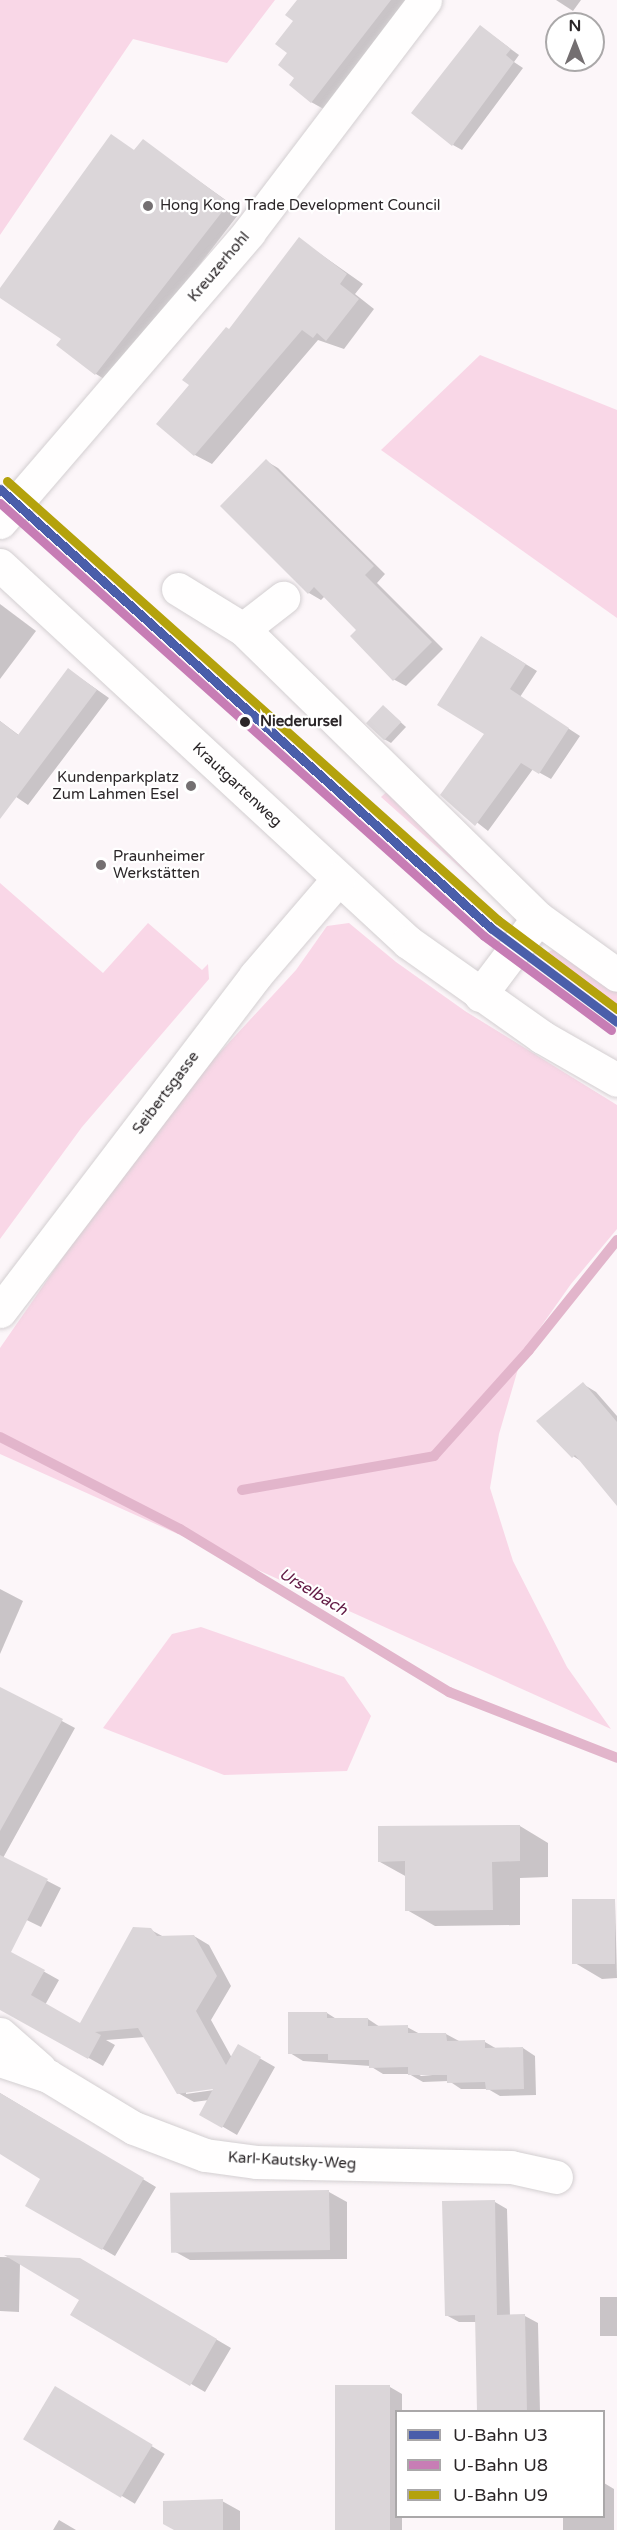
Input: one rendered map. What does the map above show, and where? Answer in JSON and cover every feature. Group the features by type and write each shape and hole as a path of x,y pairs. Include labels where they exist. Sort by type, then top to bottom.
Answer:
{"street":[{"name":"Kreuzerhohl","path":"0,522 249,232 425,0"},
{"name":"Krautgartenweg","path":"0,565 408,942 480,995 617,1080"},
{"path":"178,589 243,629 538,918 617,975"},
{"path":"243,629 284,598"},
{"name":"Seibertsgasse","path":"0,1311 255,976 338,879"},
{"path":"480,995 538,918"},
{"name":"Karl-Kautsky-Weg","path":"0,2034 17,2045 48,2076"},
{"name":"Karl-Kautsky-Weg","path":"0,2060 48,2076 134,2128 205,2155 256,2162 511,2167 556,2177"}],"shaded area":[{"path":"0,0 275,0 227,63 133,39 0,235"},
{"path":"480,355 617,410 617,618 381,450"},
{"path":"392,787 500,903 381,797"},
{"path":"0,883 103,973 148,923 202,970 208,964 209,979 82,1127 0,1239"},
{"path":"349,923 396,962 465,1011 617,1105 617,1229 571,1284 523,1352 499,1434 490,1488 513,1561 567,1667 611,1729 0,1454 0,1348 115,1182 211,1062 296,970 327,926"},
{"path":"555,949 617,988 617,1008 541,955"},
{"path":"201,1627 344,1677 371,1716 347,1771 224,1775 103,1728 172,1634"}],"building":[{"path":"297,0 391,0 311,103 289,85 294,78 278,65 287,53 275,44 293,21 285,15"},
{"path":"480,25 511,49 506,55 514,62 452,146 411,113"},
{"path":"111,134 134,150 143,139 229,203 95,375 56,345 61,339 0,298 0,288"},
{"path":"299,237 347,274 340,284 359,299 326,341 317,333 313,338 302,330 194,456 156,424 189,385 182,380 226,327 229,329"},
{"path":"266,459 374,566 365,575 432,642 393,681 350,636 356,630 314,587 308,594 220,506"},
{"path":"481,636 526,664 510,689 569,728 539,774 521,763 475,826 440,795 484,734 437,705"},
{"path":"68,668 97,690 0,819 0,721 18,735"},
{"path":"383,705 401,722 384,740 366,723"},
{"path":"583,1382 617,1422 617,1506 575,1455 572,1458 536,1421"},
{"path":"0,1687 63,1719 0,1831"},
{"path":"520,1825 520,1861 492,1862 493,1910 405,1911 405,1861 378,1862 378,1826"},
{"path":"0,1855 48,1879 11,1952 45,1970 31,1995 80,2023 133,1927 151,1928 157,1936 194,1935 217,1976 196,2011 226,2065 238,2044 261,2057 222,2128 199,2115 213,2089 177,2094 138,2028 95,2032 101,2035 88,2059 0,2010"},
{"path":"572,1899 615,1899 615,1964 572,1964"},
{"path":"288,2012 327,2012 327,2018 368,2018 368,2026 408,2025 408,2033 446,2033 447,2041 485,2040 485,2048 523,2047 524,2089 486,2090 485,2082 447,2083 447,2075 408,2075 408,2067 369,2068 369,2060 328,2060 328,2054 288,2054"},
{"path":"0,2093 144,2178 102,2250 25,2206 40,2179 0,2154"},
{"path":"329,2190 330,2250 171,2253 170,2193"},
{"path":"495,2200 497,2315 525,2314 527,2410 477,2410 475,2315 445,2316 442,2201"},
{"path":"4,2255 80,2258 217,2339 190,2386 70,2315 79,2300"},
{"path":"335,2385 390,2385 390,2530 335,2530"},
{"path":"55,2386 153,2445 121,2498 23,2439"},
{"path":"223,2499 223,2530 174,2530 163,2524 163,2501"}],"waterway":[{"name":"Urselbach","path":"242,1490 434,1456 529,1350 617,1240"},
{"name":"Urselbach","path":"0,1437 180,1529 449,1692 617,1758"}],"metro line":[{"name":"U9","path":"7,481 498,920 617,1009"},
{"name":"U3","path":"0,489 491,928 617,1022"},
{"name":"U8","path":"0,503 484,936 611,1030"}],"place":[{"name":"Hong Kong Trade Development Council","path":"148,206"},
{"name":"Niederursel","path":"245,722"},
{"name":"Kundenparkplatz Zum Lahmen Esel","path":"191,786"},
{"name":"Praunheimer Werkstätten","path":"101,865"}]}
